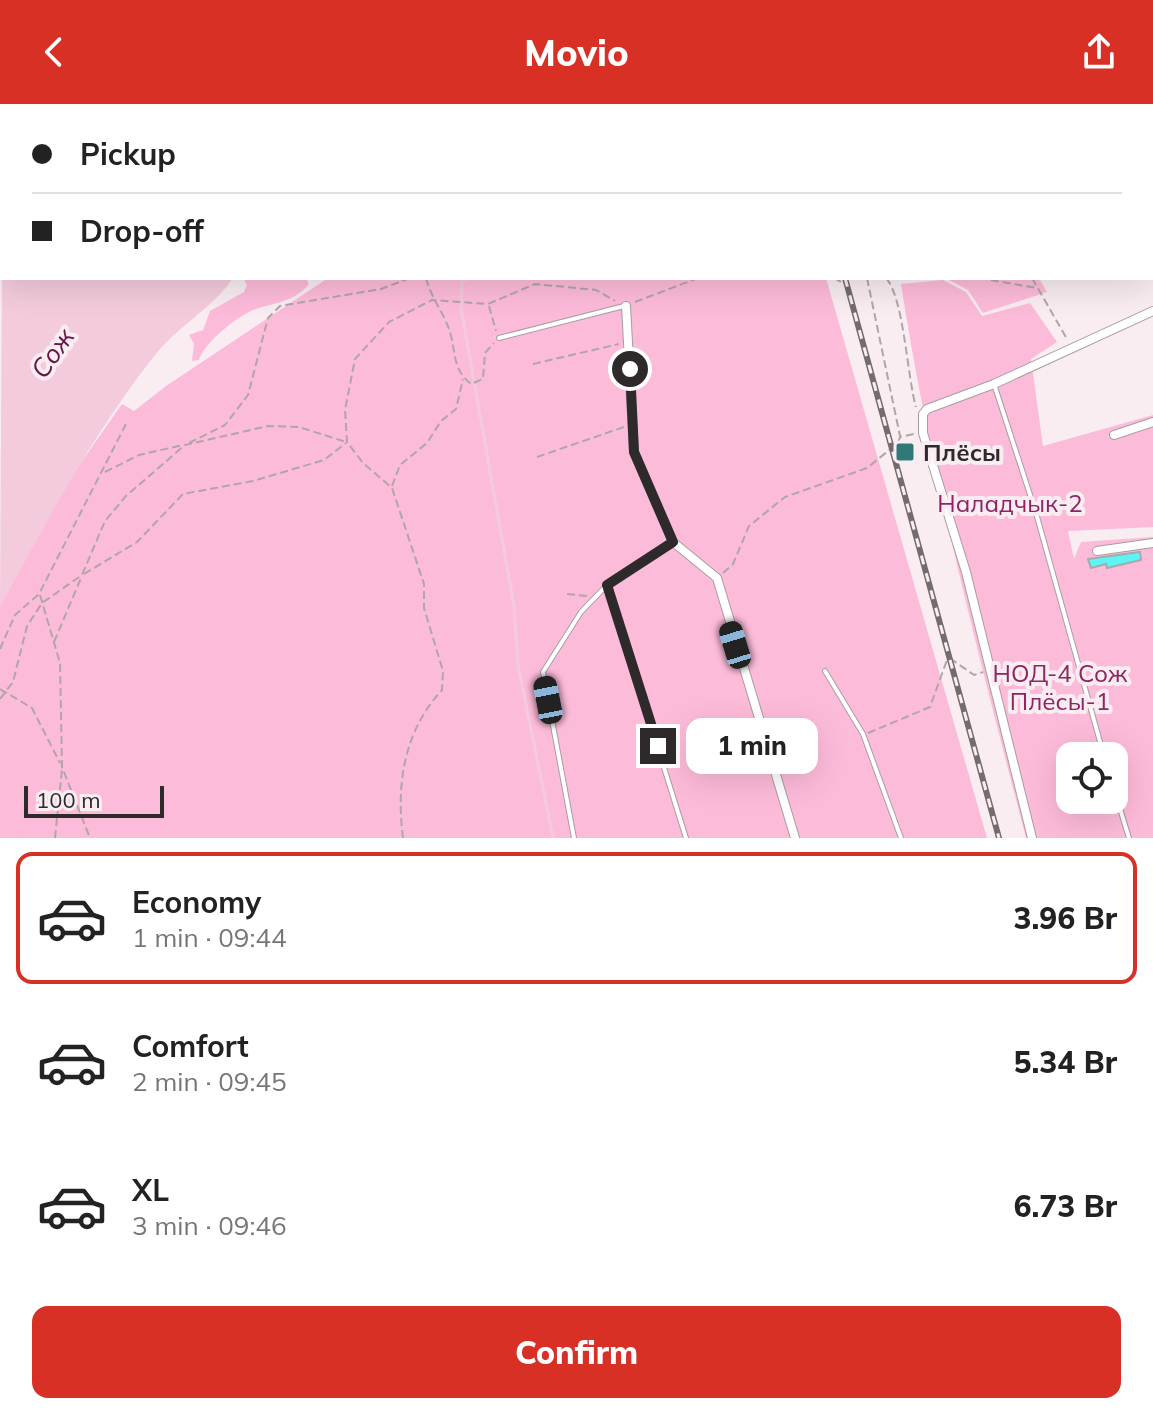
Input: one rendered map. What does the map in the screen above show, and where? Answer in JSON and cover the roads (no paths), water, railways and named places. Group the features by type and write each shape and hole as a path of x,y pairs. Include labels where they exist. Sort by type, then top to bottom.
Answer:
{"street":[{"path":"626,306 634,452 673,542 717,578 795,838"},
{"path":"1032,838 966,572 923,433 923,414 927,409 994,384 1153,311"},
{"path":"1114,435 1153,422"},
{"path":"1097,551 1153,543"}],"lane":[{"path":"499,338 626,306"},
{"path":"994,384 1036,513 1100,742"},
{"path":"574,838 543,672 581,612 607,585 673,542"},
{"path":"607,585 686,838"},
{"path":"825,671 863,734 901,838"},
{"path":"1122,814 1129,838"}],"water":[{"name":"Сож","path":"2,280 232,280 155,355 111,415 0,606"}],"waterway":[{"path":"464,280 461,308 514,606 518,665 553,838"}],"railway":[{"path":"846,280 999,838"}],"place":[{"name":"Плёсы","path":"905,452"}],"park label":[{"name":"Наладчык-2","path":"1010,503"},
{"name":"НОД-4 Сож Плёсы-1","path":"1060,687"}]}
